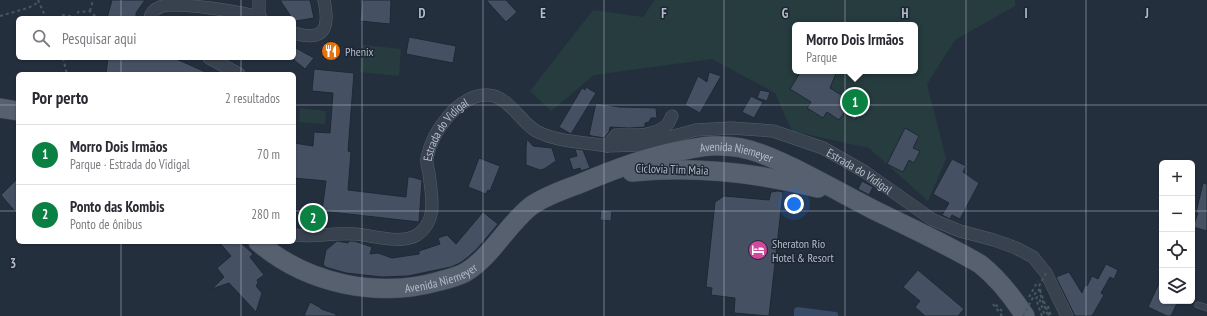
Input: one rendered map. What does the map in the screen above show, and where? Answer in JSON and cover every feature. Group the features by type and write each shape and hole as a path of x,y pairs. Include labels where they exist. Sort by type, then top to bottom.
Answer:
{"main road":[{"path":"0,108 16,111"},
{"name":"Avenida Niemeyer","path":"260,244 272,254 290,265 321,278 354,286 379,289 407,288 430,284 466,272 485,257 502,235 532,206 547,197 627,164 677,151 719,145 734,146 751,150 782,162 980,264 996,276 1024,316"},
{"path":"686,150 698,158 711,171 724,159 732,155 751,150"},
{"name":"Avenida Niemeyer","path":"600,175 655,170 685,169 711,171 762,177 808,185 845,194"}],"street":[{"path":"259,0 260,16"},
{"path":"296,33 311,36 317,35 323,31 326,22 324,0"},
{"path":"150,16 151,13 159,7 171,5 236,12 252,16"},
{"path":"213,60 235,72"},
{"name":"Estrada do Vidigal","path":"296,235 354,234 401,239 416,236 426,228 430,221 432,211 427,160 431,144 436,133 452,111 464,102 480,96 488,95 498,97 535,130 562,140 607,146 641,145 696,130 731,128 773,131 823,148 865,172 933,220 960,231 994,240 1016,248 1034,257 1046,273 1067,316"},
{"path":"607,146 616,135 641,135 658,130 667,125 672,116"}],"lane":[{"path":"1198,305 1207,308"}],"path":[{"path":"90,11 93,0"},
{"path":"0,16 28,8 38,1 45,16"},
{"path":"76,16 78,12 90,11 95,16"},
{"path":"64,60 66,72"},
{"path":"1046,273 1038,288 1047,316"},
{"path":"1040,290 1047,316"},
{"path":"1024,316 1036,292 1040,290"},
{"path":"1042,316 1036,299 1037,297 1039,298 1047,316"},
{"path":"1002,316 993,306 993,303 1006,316"}],"green space":[{"path":"655,0 1015,0 1015,6 955,40 927,84 946,159 928,201 869,148 792,131 775,93 712,59 594,75 551,111 530,91 593,10 643,17"},
{"path":"363,45 401,49 399,76 360,72"},
{"path":"300,108 326,111 325,124 299,122"}],"water":[{"path":"797,307 836,312 838,313 838,316 794,316 794,309"}],"building":[{"path":"112,0 145,0 136,13 136,16 108,16"},
{"path":"280,0 310,0 314,18 296,21 296,16 291,16"},
{"path":"362,0 391,0 390,24 360,21"},
{"path":"486,0 506,0 517,12 506,22"},
{"path":"409,37 456,46 453,63 406,54"},
{"path":"296,48 314,58 305,69 294,60 296,60"},
{"path":"108,60 178,60 206,72 106,72"},
{"path":"314,69 354,73 348,151 351,152 348,190 406,197 408,177 422,180 419,222 322,211 326,181 296,178 296,143 313,146 314,132 330,133 333,93 312,91"},
{"path":"709,72 721,76 700,113 685,105 698,76 707,82"},
{"path":"799,74 836,74 830,88 851,101 850,103 861,110 855,120 844,113 839,120 827,112 823,118 807,108 811,102 790,89"},
{"path":"586,87 596,93 571,134 559,127 582,88 585,90"},
{"path":"760,90 770,92 767,101 757,98"},
{"path":"751,96 763,102 754,118 742,112"},
{"path":"596,103 619,107 656,108 657,118 651,118 649,122 645,123 645,127 610,127 609,132 604,138 592,136 589,135"},
{"path":"905,128 919,136 913,148 920,151 914,163 909,160 903,172 887,164"},
{"path":"527,139 533,146 552,148 556,161 540,170 526,165"},
{"path":"575,149 583,150 590,168 581,171 580,168 573,170 569,158 577,156"},
{"path":"479,158 500,166 490,191 488,190 486,194 468,187"},
{"path":"952,159 966,166 963,172 979,183 960,219 952,215 950,219 942,215 949,203 933,194"},
{"path":"16,180 16,213 1,195"},
{"path":"862,181 873,187 869,195 858,189"},
{"path":"1203,183 1207,184 1207,231 1195,228 1195,221 1198,213 1196,213"},
{"path":"771,192 783,192 769,316 734,313 735,298 711,295 712,288 706,287 715,202 724,196 769,200"},
{"path":"601,210 612,211 611,221 600,220"},
{"path":"483,212 498,224 477,249 460,263 451,267 408,276 382,277 346,273 325,267 323,265 326,250 337,241 348,243 349,241 354,241 372,247 370,254 378,253 392,258 419,254 419,251 440,244 438,238 447,235 456,244"},
{"path":"221,244 242,244 253,254 250,257 264,275 257,280 258,283 256,286 262,293 256,312 229,283 212,289 224,277 217,268 231,256"},
{"path":"1106,264 1118,270 1114,279 1110,277 1101,293 1104,295 1092,316 1075,316 1056,277 1069,272 1082,293 1085,285 1087,286 1092,276 1098,279"},
{"path":"918,270 964,309 958,316 925,316 915,307 920,301 903,287"},
{"path":"1159,283 1159,304 1177,304 1171,316 1167,316 1148,307"},
{"path":"310,302 321,309 336,314 336,316 304,316"}],"place":[{"name":"Phenix","path":"331,51"},
{"name":"Morro Dois Irmãos","path":"855,102"},
{"name":"Ponto das Kombis","path":"313,218"},
{"name":"Sheraton Rio Hotel & Resort","path":"758,250"}]}
